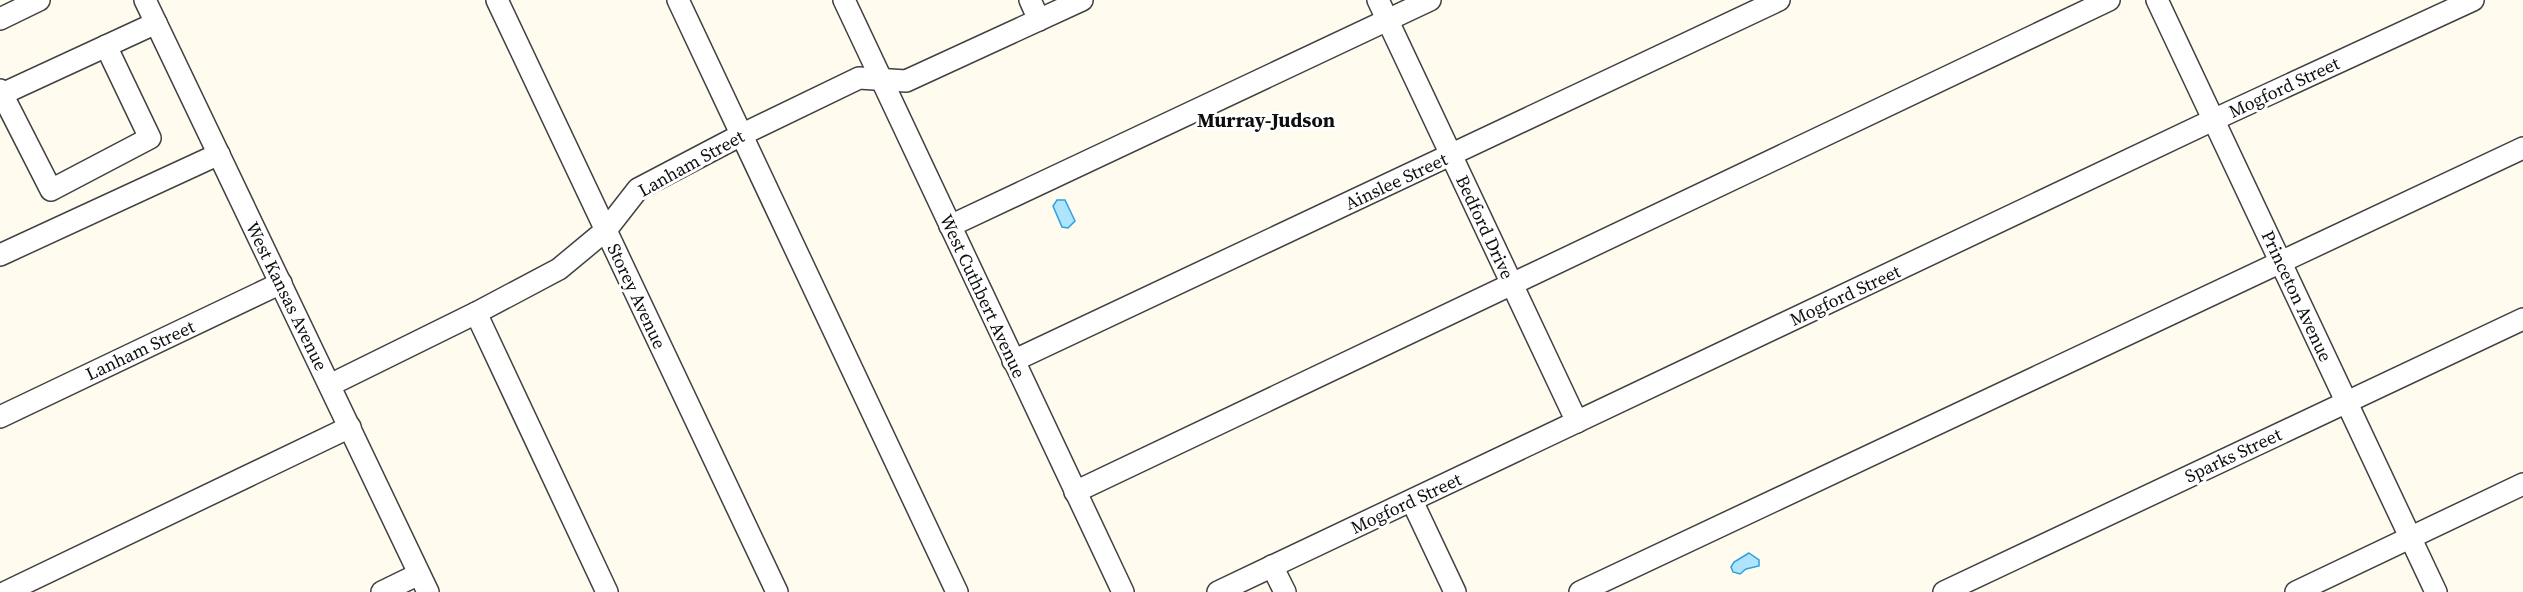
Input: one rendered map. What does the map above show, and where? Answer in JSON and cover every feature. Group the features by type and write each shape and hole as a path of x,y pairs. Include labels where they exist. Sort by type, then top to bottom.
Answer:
{"street":[{"path":"0,19 39,0"},
{"name":"West Kansas Avenue","path":"145,0 424,583"},
{"name":"Storey Avenue","path":"497,0 777,592"},
{"path":"678,0 957,592"},
{"name":"West Cuthbert Avenue","path":"844,0 1123,592"},
{"path":"1030,0 1039,20"},
{"name":"Lanham Street","path":"330,385 559,269 606,230 638,189 741,135 859,78 906,81 1082,0"},
{"name":"Bedford Drive","path":"1378,0 1577,422"},
{"path":"950,226 1430,0"},
{"name":"Ainslee Street","path":"1013,361 1779,0"},
{"path":"1076,492 2109,0"},
{"name":"Princeton Avenue","path":"2157,0 2436,592"},
{"name":"Mogford Street","path":"1218,592 2213,120 2473,0"},
{"path":"106,46 150,138 51,190 1,93 156,22"},
{"path":"1580,592 2523,148"},
{"path":"0,255 219,154"},
{"name":"Lanham Street","path":"0,417 281,283"},
{"path":"476,313 607,592"},
{"name":"Sparks Street","path":"1944,592 2523,319"},
{"path":"6,592 350,427"},
{"path":"2296,592 2523,484"},
{"path":"1412,501 1455,592"},
{"path":"1272,567 1285,592"},
{"path":"382,592 424,583"}],"water":[{"path":"1057,200 1065,200 1075,221 1068,228 1062,227 1053,206"},
{"path":"1749,553 1759,560 1759,566 1746,569 1740,574 1733,572 1731,567 1734,562"}],"district":[{"name":"Murray-Judson","path":"1266,120"}]}
